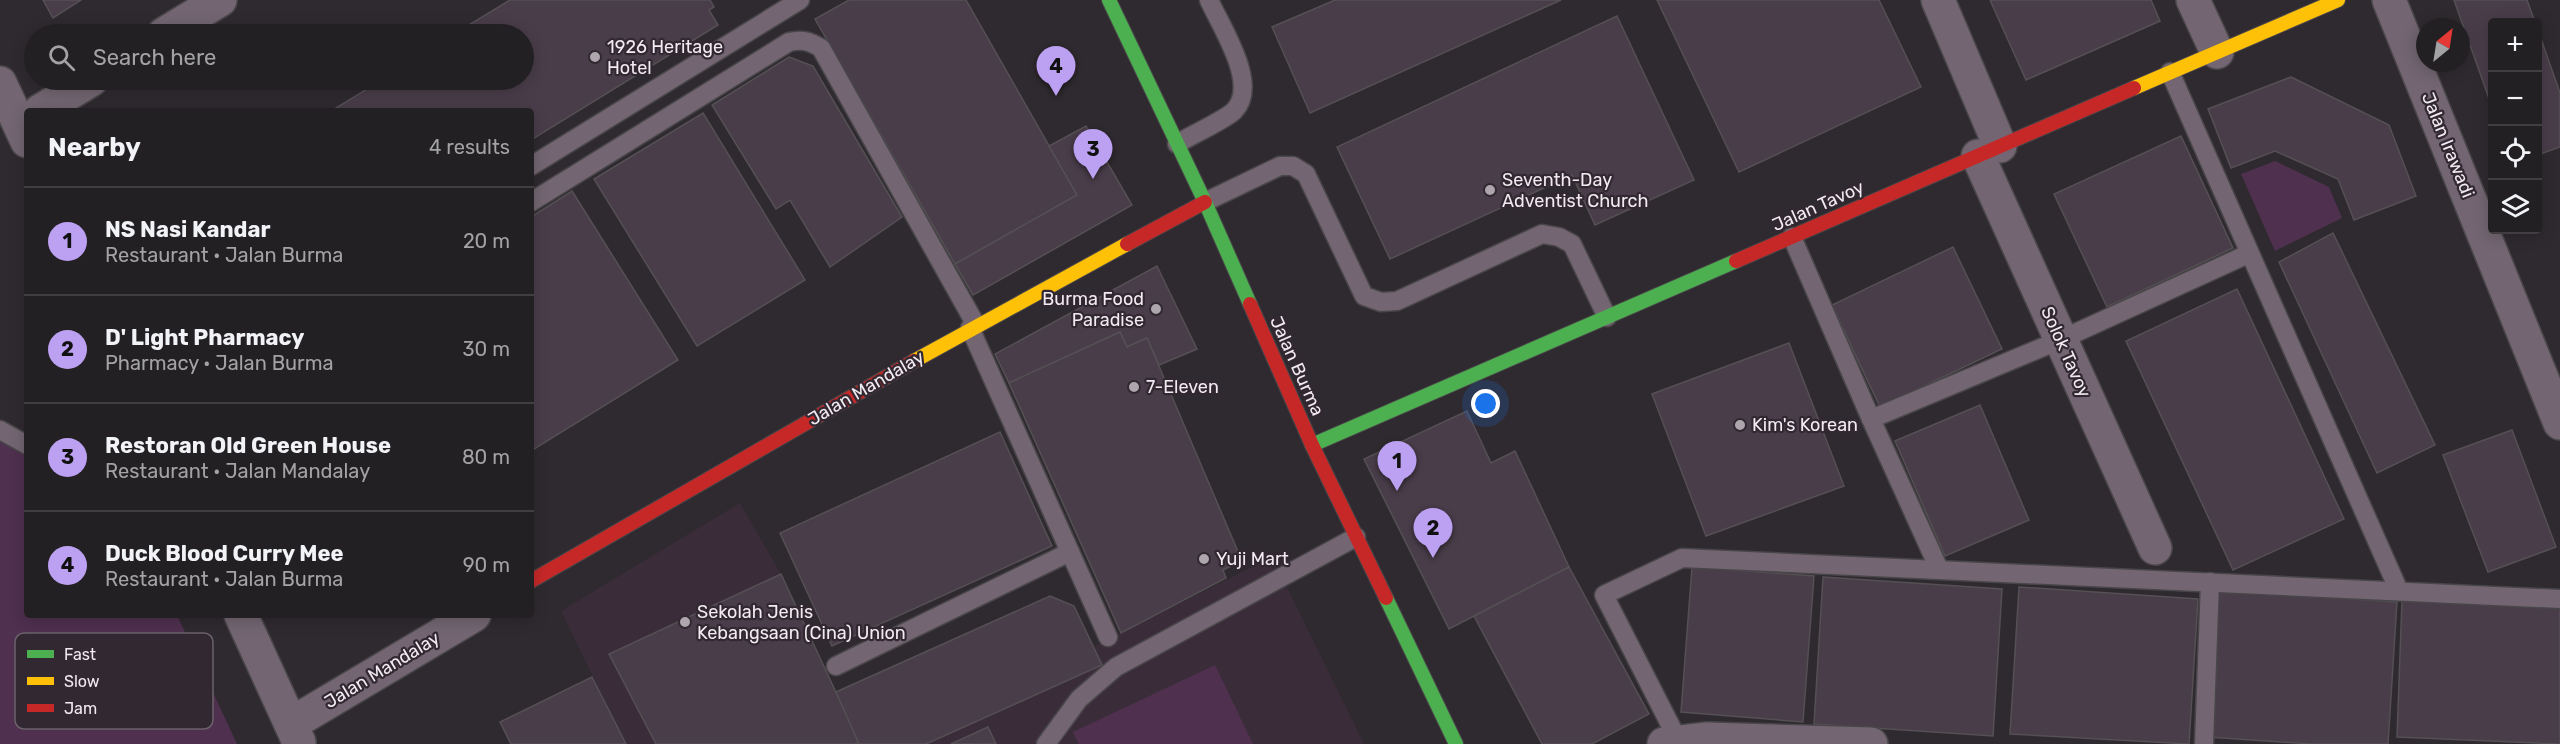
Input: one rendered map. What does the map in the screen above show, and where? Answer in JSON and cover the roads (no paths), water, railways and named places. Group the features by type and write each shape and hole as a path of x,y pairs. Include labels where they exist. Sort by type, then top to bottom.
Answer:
{"street":[{"path":"180,24 220,0"},
{"name":"Jalan Burma","path":"1109,0 1205,202 1312,445 1456,744"},
{"name":"Solok Tavoy","path":"1938,0 1989,151 2060,340 2155,548"},
{"path":"2193,0 2217,52"},
{"name":"Jalan Tavoy","path":"1312,445 2338,0"},
{"name":"Jalan Irawadi","path":"2390,0 2560,423"},
{"path":"0,83 24,118"},
{"path":"51,108 77,90"},
{"name":"Jalan Mandalay","path":"534,579 973,326 1205,202"},
{"path":"242,618 295,734"},
{"name":"Jalan Mandalay","path":"295,734 469,618"},
{"path":"1690,742 1871,744"}],"lane":[{"path":"534,164 800,0"},
{"path":"1177,144 1234,111 1244,94 1242,73 1209,0"},
{"path":"534,200 789,42 799,39 811,41 821,48 973,326 1108,638"},
{"path":"2170,72 2398,591"},
{"path":"1205,202 1280,166 1293,166 1306,174 1364,296 1381,302 1397,301 1542,234 1559,237 1572,244 1607,317"},
{"path":"1792,237 1939,569"},
{"path":"1871,419 2060,340 2248,254"},
{"path":"0,430 24,443"},
{"path":"1046,744 1079,699 1116,667 1356,537"},
{"path":"836,666 1070,552"},
{"path":"1690,742 1604,595 1682,558 2560,599"},
{"path":"2204,744 2210,582"}],"place":[{"name":"1926 Heritage Hotel","path":"595,57"},
{"name":"Duck Blood Curry Mee","path":"1056,96"},
{"name":"Restoran Old Green House","path":"1093,179"},
{"name":"Seventh-Day Adventist Church","path":"1490,190"},
{"name":"Burma Food Paradise","path":"1156,309"},
{"name":"7-Eleven","path":"1134,387"},
{"name":"Kim's Korean","path":"1740,425"},
{"name":"NS Nasi Kandar","path":"1397,491"},
{"name":"D' Light Pharmacy","path":"1433,558"},
{"name":"Yuji Mart","path":"1204,559"},
{"name":"Sekolah Jenis Kebangsaan (Cina) Union","path":"685,622"}]}
